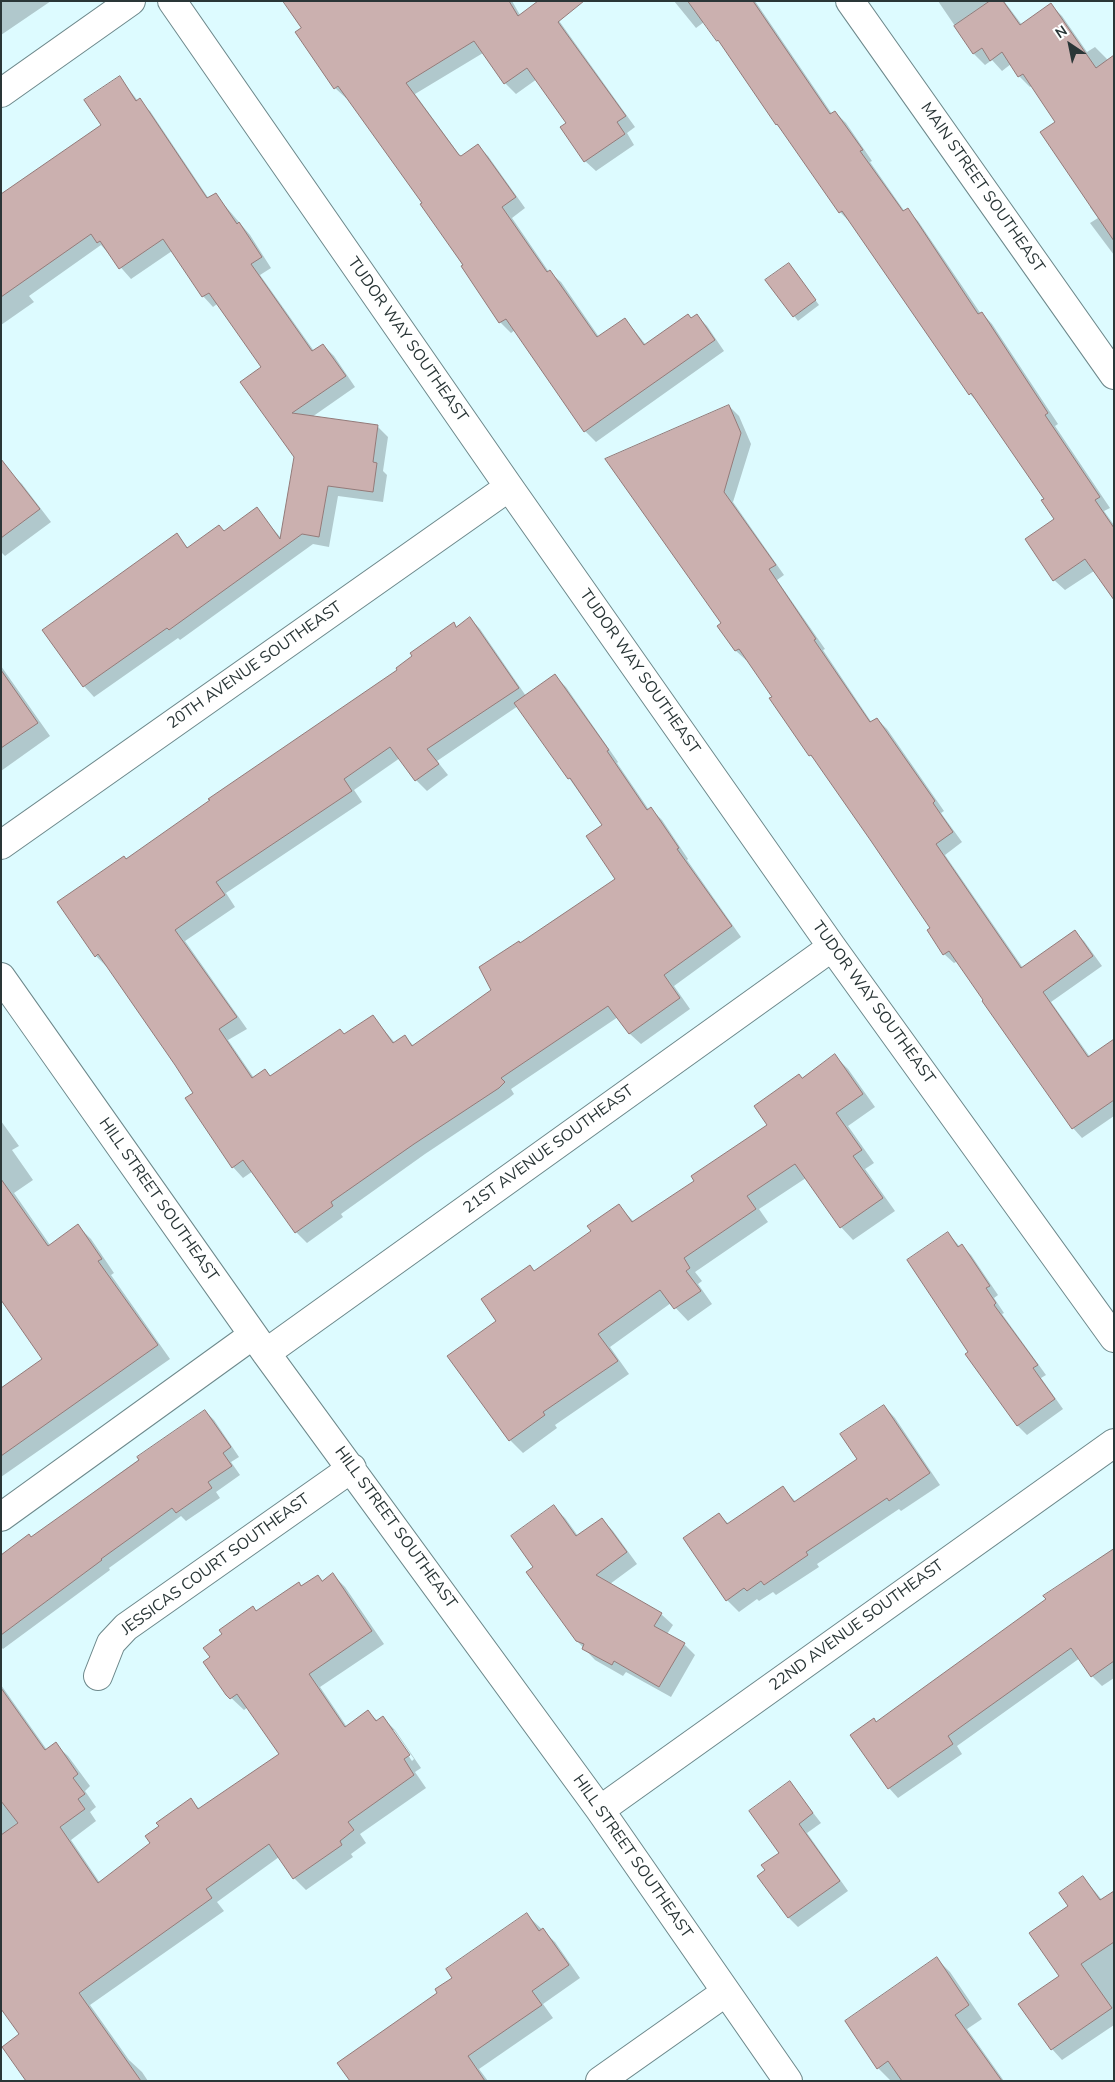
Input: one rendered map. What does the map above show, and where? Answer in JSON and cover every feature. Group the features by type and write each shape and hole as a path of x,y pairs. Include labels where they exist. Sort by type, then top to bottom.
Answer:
{"street":[{"path":"1,93 131,1"},
{"name":"TUDOR WAY SOUTHEAST","path":"172,1 509,487 832,947 1114,1338"},
{"name":"MAIN STREET SOUTHEAST","path":"850,1 1114,375"},
{"name":"20TH AVENUE SOUTHEAST","path":"1,845 509,487"},
{"name":"21ST AVENUE SOUTHEAST","path":"1,1517 260,1344 832,947"},
{"name":"HILL STREET SOUTHEAST","path":"1,977 9,1004 352,1468 600,1810 788,2081"},
{"name":"22ND AVENUE SOUTHEAST","path":"600,1810 1114,1443"},
{"name":"JESSICAS COURT SOUTHEAST","path":"98,1676 111,1643 126,1627 352,1468"},
{"path":"600,2081 726,1992"}],"building":[{"path":"283,1 509,1 518,16 538,1 584,1 558,22 626,116 617,122 625,134 584,162 560,127 566,123 527,68 504,84 474,41 406,83 459,155 461,156 478,144 516,197 502,207 547,272 550,270 597,337 625,318 644,345 688,314 691,318 697,314 715,340 584,432 506,319 499,323 461,266 463,265 420,204 422,203 338,86 334,89 295,32 301,28"},
{"path":"688,1 753,1 830,114 835,111 863,150 860,151 903,211 908,208 978,314 982,312 1048,413 1045,415 1100,497 1095,500 1114,528 1114,600 1085,559 1053,581 1025,539 1054,519 1041,500 1044,499 971,393 969,395 842,211 839,213 718,40"},
{"path":"990,1 1003,1 1020,25 1051,3 1096,68 1114,55 1114,241 1040,132 1055,122 1023,74 1018,77 1002,52 990,61 982,48 973,54 954,26"},
{"path":"120,76 136,101 140,98 207,198 216,193 237,224 239,222 262,257 251,264 312,351 323,344 346,376 292,413 378,425 373,462 377,463 373,492 328,486 319,537 302,534 169,630 167,628 83,687 42,630 177,533 187,548 219,525 224,531 257,507 280,539 294,457 240,382 261,367 209,293 202,297 163,239 119,269 100,241 97,243 91,234 1,297 1,194 101,125 84,100"},
{"path":"789,263 816,300 793,317 765,280"},
{"path":"729,405 741,433 724,492 776,565 769,569 816,639 814,640 870,722 877,718 935,801 933,803 953,832 936,844 1021,968 1075,930 1093,956 1043,992 1088,1057 1114,1039 1114,1100 1072,1129 949,951 943,955 927,930 930,928 871,841 769,698 772,697 739,649 735,651 717,626 721,623 605,459"},
{"path":"1,459 40,509 1,538"},
{"path":"470,617 519,688 427,749 439,764 415,781 390,747 344,779 352,791 216,882 225,895 175,930 237,1017 219,1029 252,1078 265,1069 270,1076 340,1029 344,1034 373,1015 393,1043 405,1035 412,1046 491,990 479,967 519,941 520,943 615,879 586,836 602,825 570,778 568,779 514,703 555,674 609,750 607,751 647,810 651,807 679,848 677,849 732,926 664,975 680,998 629,1034 608,1006 501,1078 505,1082 499,1088 331,1202 333,1206 295,1233 243,1160 232,1168 185,1098 193,1093 175,1065 98,954 95,957 57,902 124,856 126,859 210,800 208,799 397,670 396,668 412,656 410,653 454,622 456,627"},
{"path":"1,670 38,723 1,748"},
{"path":"835,1054 863,1094 836,1113 862,1150 853,1156 883,1198 840,1228 795,1164 747,1196 756,1209 684,1258 690,1268 686,1271 701,1291 674,1309 660,1290 598,1334 618,1361 543,1412 545,1415 509,1441 447,1356 496,1321 481,1299 530,1265 534,1271 591,1231 587,1226 619,1204 632,1222 694,1181 691,1176 767,1125 754,1106 799,1074 802,1078"},
{"path":"1,1179 48,1246 78,1224 102,1259 98,1261 158,1345 1,1456 1,1388 42,1359 1,1300"},
{"path":"948,1232 958,1247 962,1244 990,1286 986,1288 996,1303 994,1305 1038,1365 1033,1368 1055,1399 1017,1426 965,1354 968,1352 907,1260"},
{"path":"884,1405 930,1473 889,1501 887,1498 806,1552 808,1555 764,1585 761,1581 747,1591 744,1588 726,1601 683,1538 719,1513 727,1524 783,1486 794,1502 857,1459 840,1434"},
{"path":"205,1410 231,1447 223,1453 232,1466 208,1482 212,1488 176,1513 172,1508 1,1635 1,1555 29,1534 31,1537 139,1460 137,1457"},
{"path":"554,1505 576,1536 602,1518 627,1552 596,1575 662,1613 654,1626 685,1643 659,1687 614,1661 612,1665 582,1649 584,1644 576,1641 526,1572 533,1567 511,1536"},
{"path":"1114,1549 1114,1661 1091,1677 1071,1648 948,1736 953,1744 888,1789 850,1735 874,1718 876,1722 1046,1599 1043,1596"},
{"path":"333,1573 372,1631 309,1674 345,1727 368,1710 376,1721 383,1716 410,1755 404,1759 414,1775 348,1822 354,1830 340,1841 342,1845 293,1879 269,1844 206,1889 212,1898 79,1993 141,2081 26,2081 2,2047 19,2034 1,2009 1,1835 18,1823 1,1801 1,1688 45,1750 56,1742 78,1774 73,1778 85,1794 78,1799 85,1809 60,1827 98,1883 150,1843 145,1836 159,1826 156,1823 191,1798 198,1809 279,1754 237,1694 230,1699 226,1695 203,1662 210,1657 203,1648 222,1634 219,1630 253,1606 256,1611 299,1582 301,1586 318,1575 322,1581"},
{"path":"790,1781 813,1813 799,1824 840,1881 788,1918 757,1876 765,1870 761,1865 779,1853 749,1811"},
{"path":"1083,1876 1100,1900 1114,1891 1114,1942 1081,1964 1112,2008 1051,2050 1018,2004 1059,1976 1029,1933 1068,1906 1059,1893"},
{"path":"527,1913 539,1931 543,1928 569,1965 532,1991 542,2005 468,2056 485,2081 350,2081 337,2063 437,1993 435,1989 452,1978 446,1969"},
{"path":"937,1957 969,2005 955,2015 1002,2081 902,2081 888,2061 877,2069 845,2021"}]}
